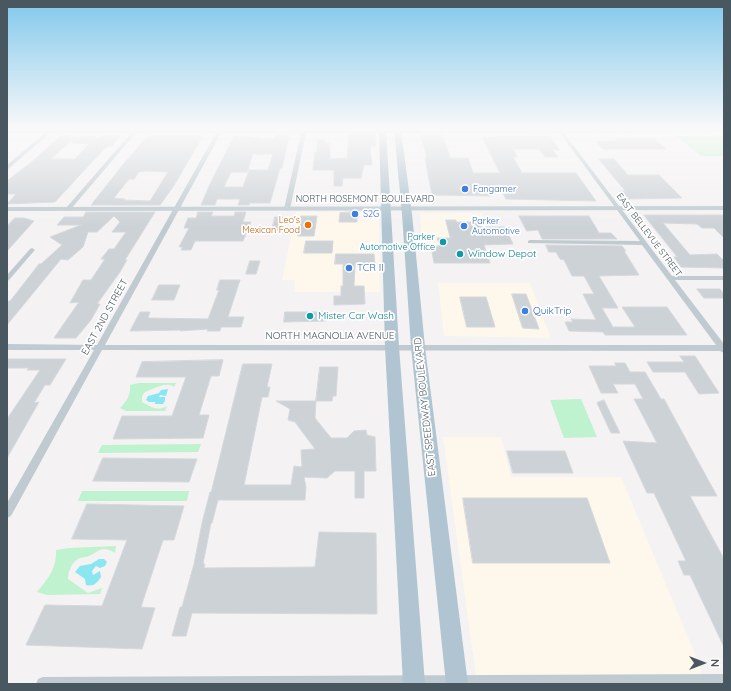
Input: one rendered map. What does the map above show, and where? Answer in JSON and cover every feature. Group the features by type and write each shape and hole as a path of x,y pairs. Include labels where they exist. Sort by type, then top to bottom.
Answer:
{"main road":[{"path":"384,162 392,347 414,683"},
{"name":"EAST SPEEDWAY BOULEVARD","path":"401,162 418,347 457,683"}],"street":[{"path":"68,209 108,162"},
{"name":"EAST 2ND STREET","path":"7,513 203,162"},
{"path":"287,209 297,162"},
{"name":"EAST BELLEVUE STREET","path":"584,162 723,349"},
{"name":"NORTH ROSEMONT BOULEVARD","path":"7,209 724,208"},
{"path":"530,242 643,243"},
{"path":"7,279 32,250"},
{"path":"670,278 724,278"},
{"name":"NORTH MAGNOLIA AVENUE","path":"7,347 101,346 723,349"},
{"path":"43,684 724,681"}],"shaded area":[{"path":"296,212 371,212 379,215 380,292 294,292 295,280 282,280"},
{"name":"Parker Automotive","path":"420,213 482,213 494,246 422,245"},
{"path":"438,283 530,283 551,338 444,336"},
{"path":"443,437 501,437 511,477 621,477 701,668 700,684 477,684"}],"green space":[{"path":"139,383 176,383 174,387 171,385 160,386 145,392 142,396 142,402 157,409 167,406 165,411 126,411 120,408 128,398 130,385"},
{"path":"581,399 597,437 564,438 550,400"},
{"path":"201,444 198,452 98,453 102,445"},
{"path":"82,491 189,491 187,501 78,501"},
{"path":"116,546 115,553 104,549 89,556 77,559 69,573 68,579 88,593 102,588 100,594 47,595 37,592 51,573 55,562 56,550"}],"water":[{"path":"168,389 166,396 160,395 159,397 165,397 163,404 155,404 155,402 149,402 146,400 148,396 159,393 161,390"},
{"path":"99,559 104,559 107,562 105,566 100,568 96,566 92,571 93,575 100,571 101,577 95,584 86,585 85,579 75,572 80,566 91,564"}],"building":[{"path":"31,162 92,162 55,202 7,204 16,194 7,194 7,181"},
{"path":"125,162 188,162 160,205 91,205","holes":["139,172 168,172 150,201 123,200 125,199 114,198 129,179 134,179"]},
{"path":"221,162 250,162 247,172 231,172 224,187 243,187 249,170 268,170 270,162 283,162 282,168 280,168 270,203 250,203 249,205 238,205 240,199 217,199 215,205 201,205"},
{"path":"314,162 372,162 372,165 364,165 361,178 343,178 342,186 334,186 334,170 313,170"},
{"path":"426,162 469,162 473,173 500,173 495,162 516,162 522,173 576,173 596,201 506,199 498,185 489,189 492,196 432,195"},
{"path":"602,162 617,162 628,175 659,175 682,198 626,199 620,191 625,191"},
{"path":"86,212 155,212 125,260 127,260 120,272 97,304 100,304 91,320 76,338 54,338 79,302 70,303 83,280 91,280 105,259 101,259 109,249 114,249 126,232 112,232 120,222 114,216 97,232 88,232 83,247 68,260 61,259 7,325 7,302 11,300 39,264 41,264 62,245 50,237 81,225 57,225 64,217 83,217"},
{"path":"198,212 213,212 211,216 234,216 235,212 246,212 243,222 251,222 243,241 195,241 191,250 181,250 183,247 179,247 189,228 184,228 188,218 196,218"},
{"path":"357,212 357,222 339,222 340,213"},
{"path":"644,215 724,215 724,238 714,228 702,228 697,224 663,223 690,255 717,254 724,259 724,268 681,267 674,257 677,257"},
{"name":"Leo's Mexican Food","path":"301,216 317,216 314,236 298,236"},
{"path":"519,216 589,216 599,233 611,233 617,239 542,239 538,230 527,231"},
{"path":"275,217 283,217 280,230 272,230"},
{"path":"15,218 24,218 34,221 7,251 7,226"},
{"path":"446,220 456,220 456,222 479,222 481,227 505,227 513,244 484,245 490,263 434,263 431,246 440,246 437,238 450,238"},
{"path":"306,241 333,241 332,253 304,253"},
{"path":"546,245 622,246 639,275 599,276 618,308 602,308 613,327 635,327 622,307 667,307 687,335 605,335 603,332 569,331 565,322 573,322 571,319 596,320 583,294 594,294 584,276 572,276 564,260 560,259 556,252 549,252"},
{"path":"336,254 374,254 375,265 355,265 354,286 364,286 365,304 334,305 334,296 341,296 341,286 343,286 343,264 335,264"},
{"path":"250,261 260,261 256,274 246,274"},
{"path":"220,280 240,280 228,317 244,317 241,327 221,327 220,331 207,331 208,329 180,331 181,330 130,331 140,312 150,312 148,318 208,319 219,290 217,290"},
{"path":"159,285 180,285 174,300 152,300"},
{"path":"697,289 720,289 724,294 724,298 704,298"},
{"name":"QuikTrip","path":"512,294 526,294 539,329 523,328"},
{"path":"460,297 486,297 495,327 467,327"},
{"name":"Mister Car Wash","path":"285,312 327,312 326,321 284,322"},
{"path":"680,356 695,356 719,393 699,394 685,372 653,372 647,362 684,362"},
{"path":"7,359 66,359 50,385 45,385 34,403 39,402 7,458 7,419 40,370 27,370 29,368 7,368"},
{"path":"223,360 219,376 211,376 199,415 209,415 203,438 113,439 122,416 172,416 186,377 136,377 142,362"},
{"path":"615,363 625,363 630,372 645,372 661,399 664,399 717,496 690,496 724,559 724,647 690,575 684,575 678,561 686,561 654,493 647,493 623,441 657,443 634,399 643,399 635,384 613,384 618,393 601,393 589,366 616,366"},
{"path":"243,364 272,364 267,387 270,387 268,397 262,397 244,485 291,485 294,466 302,467 301,450 315,449 295,422 288,420 290,409 276,401 316,401 315,418 331,438 347,438 354,431 366,430 367,435 375,437 376,471 364,471 364,498 355,498 355,471 335,471 327,478 304,477 306,487 305,500 218,500 211,523 203,564 205,564 204,568 315,567 319,532 376,533 377,614 192,613 186,636 172,636 194,564 202,523"},
{"path":"320,367 338,367 336,396 333,396 332,401 316,401"},
{"path":"604,400 620,433 611,433 597,403"},
{"path":"507,451 565,451 573,473 513,473"},
{"path":"103,458 197,459 189,482 93,481"},
{"path":"463,498 587,498 610,563 473,563"},
{"path":"87,504 184,506 174,540 163,540 141,607 155,608 142,649 26,645 45,605 102,606 127,540 72,539"}],"place":[{"name":"Fangamer","path":"465,189"},
{"name":"S2G","path":"355,214"},
{"name":"Leo's Mexican Food","path":"308,225"},
{"name":"Parker Automotive","path":"464,226"},
{"name":"Parker Automotive Office","path":"443,242"},
{"name":"Window Depot","path":"460,254"},
{"name":"TCR II","path":"349,268"},
{"name":"QuikTrip","path":"525,311"},
{"name":"Mister Car Wash","path":"310,316"}]}
